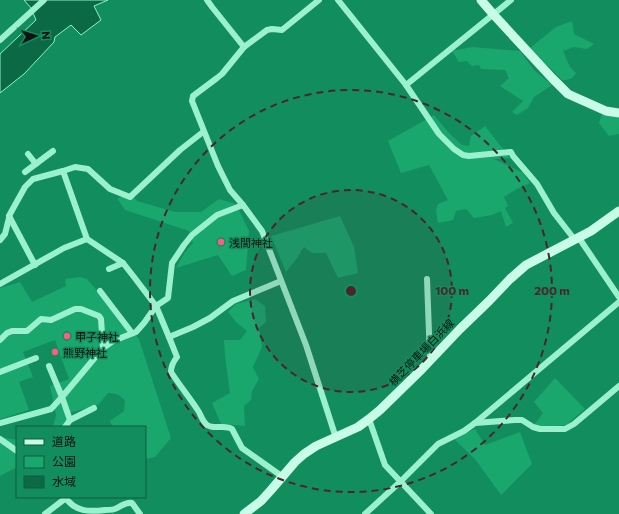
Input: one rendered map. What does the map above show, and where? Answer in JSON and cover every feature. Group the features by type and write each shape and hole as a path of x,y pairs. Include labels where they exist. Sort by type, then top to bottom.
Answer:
{"main road":[{"path":"481,0 568,94 606,110 619,113"},
{"name":"横芝停車場白浜線","path":"244,514 261,501 304,454 316,446 358,427 380,410 510,279 526,266 591,231 619,211"}],"street":[{"path":"0,40 44,0"},
{"path":"207,0 244,47"},
{"path":"319,0 282,30 275,28 267,30 244,47 222,74 193,96 192,101 218,166 230,190 262,231 306,345 336,438"},
{"path":"338,0 406,85 439,134 454,149 463,155 469,156 511,152 537,184 554,213 577,239 619,297"},
{"path":"406,85 511,0"},
{"path":"0,240 5,234 9,216 25,187 33,179 75,167 88,169 110,188 130,197 180,150 204,132"},
{"path":"25,172 53,151"},
{"path":"28,154 36,164"},
{"path":"63,171 88,239 123,263 156,306 177,357 172,363 171,372 205,423 209,426 229,427 232,429 242,448 283,477"},
{"path":"0,423 51,409 103,348 113,341 136,332 156,306 168,298 172,263 192,235 216,215 243,205"},
{"path":"9,216 35,265"},
{"path":"0,284 64,248 88,239"},
{"path":"109,269 123,263"},
{"path":"427,279 430,360"},
{"path":"169,337 210,318 233,301 281,280"},
{"path":"100,291 132,333"},
{"path":"365,514 438,444 464,431 619,302"},
{"path":"0,340 7,333 12,331 27,331 41,320 51,320 75,309 81,309 99,316 101,319 103,348"},
{"path":"0,372 36,358"},
{"path":"49,366 70,420"},
{"path":"474,423 522,420 533,427 540,429 565,429 574,424 619,386"},
{"path":"66,426 70,420 94,408"},
{"path":"369,419 385,465 431,514"},
{"path":"0,439 16,450"},
{"path":"46,514 66,498 70,503 80,509 92,512 117,508 124,504 132,503 140,514"}],"green space":[{"path":"572,21 574,34 594,44 587,49 574,47 563,51 570,67 576,73 574,77 570,79 562,80 530,48 556,27"},
{"path":"472,47 520,51 534,70 552,85 534,97 528,108 517,115 512,112 523,101 500,86 509,78 505,70 481,69 479,65 472,66 467,61 459,62 452,51"},
{"path":"602,114 619,118 619,134 609,136 599,123"},
{"path":"434,115 448,132 462,145 469,146 471,136 485,126 510,158 494,159 523,173 530,183 504,197 508,206 505,208 513,223 506,227 501,211 492,215 474,218 466,209 456,211 453,220 438,223 436,210 438,204 448,200 429,165 401,173 388,141"},
{"path":"132,195 137,201 175,212 201,212 219,199 236,204 249,231 246,270 232,276 218,255 176,268 185,252 193,243 189,231 125,210 117,198"},
{"path":"340,216 354,247 358,273 338,278 326,253 312,253 304,247 286,272 271,236"},
{"path":"80,277 87,279 139,339 171,438 155,457 146,459 146,426 112,426 110,421 124,411 125,400 117,394 108,393 98,405 69,413 70,426 53,426 56,415 50,386 69,379 55,340 23,352 33,377 19,382 29,410 0,419 0,288 20,282 32,302 66,286 65,279"},
{"path":"255,299 265,306 266,322 259,328 262,347 253,367 259,379 252,391 251,400 244,406 245,426 221,424 212,403 230,393 224,340 240,340 247,331 237,323 228,312 236,304"},
{"path":"555,378 585,409 566,425 547,427 534,425 543,413 534,402"},
{"path":"475,429 485,445 520,432 532,464 501,495 475,459 454,439"},
{"path":"0,437 16,440 16,468 0,476"}],"water":[{"path":"24,0 108,0 94,6 101,20 81,35 71,25 55,37 54,42 24,74 0,93 0,54 36,20 31,8"}],"place":[{"name":"浅間神社","path":"221,242"},
{"name":"甲子神社","path":"67,336"},
{"name":"熊野神社","path":"55,352"}]}
